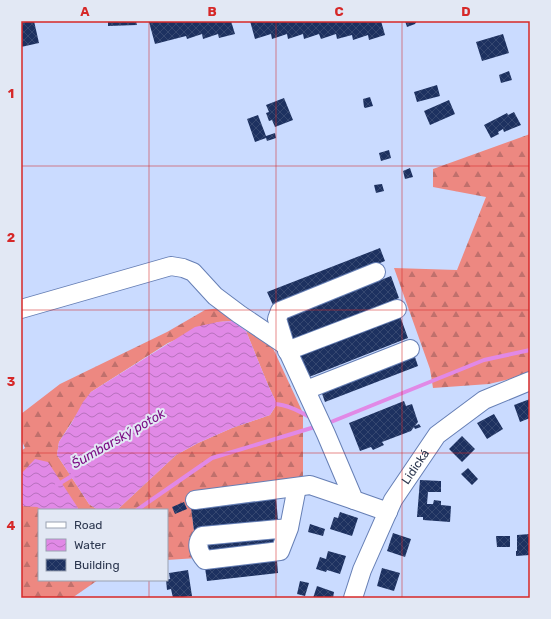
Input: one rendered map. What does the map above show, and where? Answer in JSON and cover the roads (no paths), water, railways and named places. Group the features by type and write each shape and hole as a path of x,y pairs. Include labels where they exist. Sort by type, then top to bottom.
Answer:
{"street":[{"path":"21,309 171,266 183,268 193,272 215,296 286,348"},
{"path":"354,500 319,418 286,348 277,319 280,311 376,272"},
{"path":"286,348 397,309"},
{"path":"306,390 410,349"},
{"name":"Lidická","path":"353,598 362,570 393,500 437,435 484,400 530,381"},
{"path":"195,500 310,485 388,512"},
{"path":"288,528 297,487"}],"water":[{"path":"232,321 246,331 277,404 270,415 232,428 198,443 176,455 118,509 96,509 89,504 57,455 59,442 83,402 91,392 195,327 218,322"},
{"path":"35,459 48,462 78,509 41,509 37,507 21,506 21,474"}],"waterway":[{"path":"326,424 484,360 530,350"},
{"name":"Šumbarský potok","path":"273,404 289,407 313,419"},
{"path":"138,509 212,458 318,426"},
{"name":"Šumbarský potok","path":"57,485 75,474"}]}
